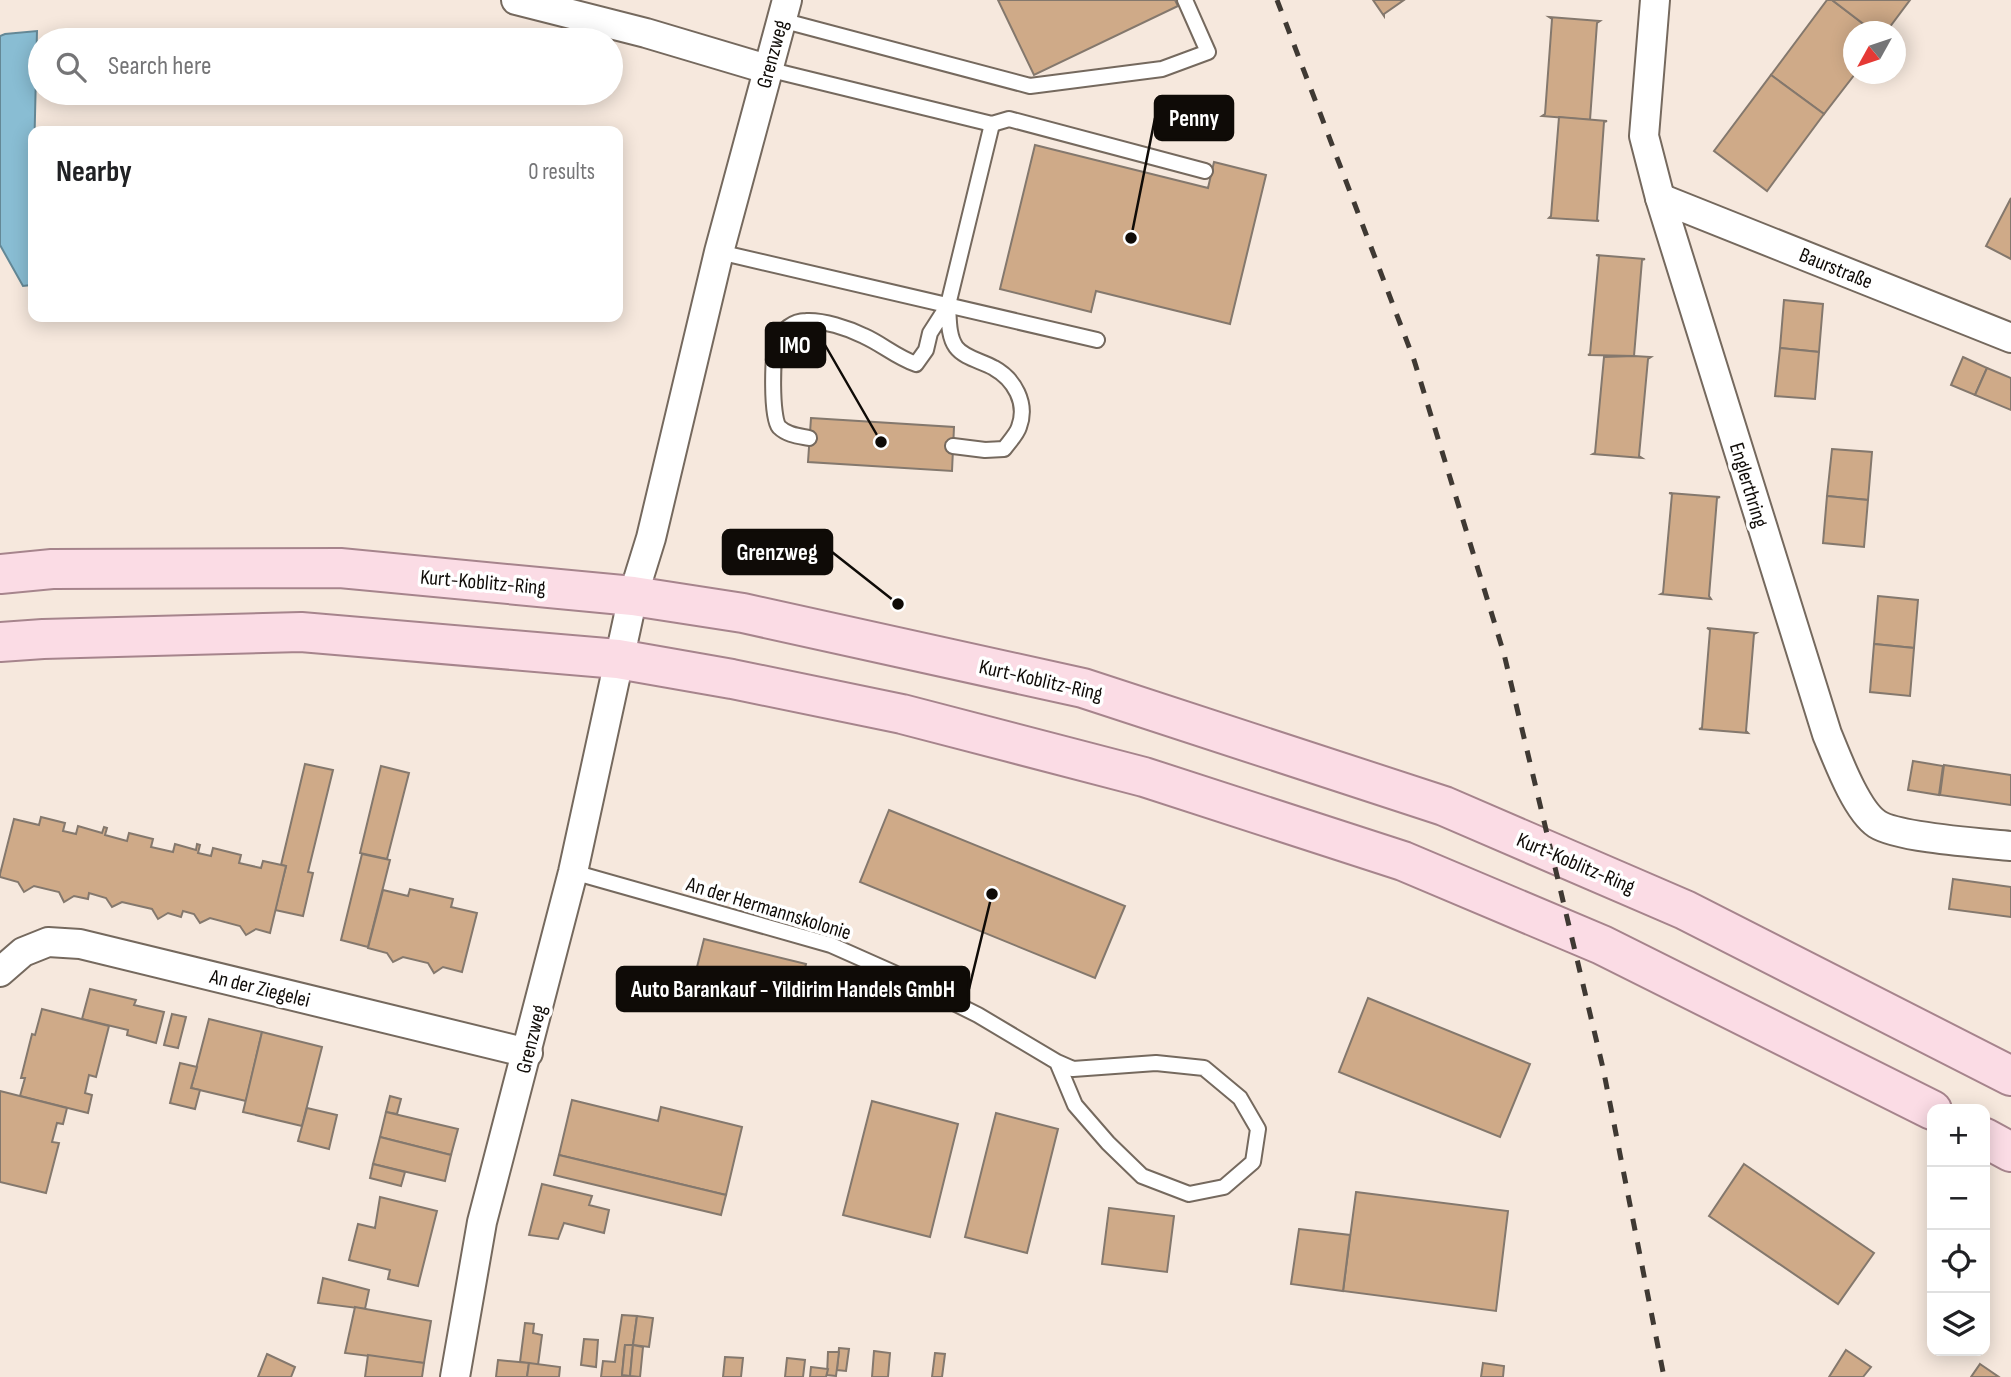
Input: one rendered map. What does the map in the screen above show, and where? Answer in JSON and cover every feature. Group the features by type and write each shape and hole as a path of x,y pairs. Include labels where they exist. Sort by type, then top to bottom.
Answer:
{"main road":[{"name":"Kurt-Koblitz-Ring","path":"0,574 52,569 340,568 633,596 743,613 1083,688 1444,806 1685,910 2011,1076"},
{"path":"0,642 301,632 618,659 902,714 1144,777 1403,861 1602,945 1927,1108"},
{"path":"1990,1141 2011,1152"}],"street":[{"path":"516,0 646,33 768,69"},
{"name":"Englerthring","path":"1655,0 1644,136 1660,198 1826,734 1856,800 1877,824 1905,833 2011,846"},
{"name":"Grenzweg","path":"455,1377 482,1222 573,872 633,596 652,538 719,252 784,10"},
{"name":"Baurstraße","path":"1660,198 2011,338"},
{"name":"An der Ziegelei","path":"0,972 23,952 48,942 80,944 528,1053"}],"lane":[{"path":"784,10 1030,86 1162,69 1208,52 1185,0"},
{"path":"768,69 992,124 1009,119 1205,171"},
{"path":"953,446 985,450 1004,449 1020,427 1022,402 1013,384 996,369 956,348 950,333 948,305 992,124"},
{"path":"719,252 1097,340"},
{"path":"809,439 790,435 780,428 773,415 775,345 782,332 795,323 807,321 834,326 864,335 899,358 916,364 926,350 930,333 948,305"},
{"name":"An der Hermannskolonie","path":"573,872 831,945 978,1015 1073,1069 1156,1062 1204,1068 1240,1098 1258,1129 1253,1162 1224,1187 1189,1194 1142,1176 1075,1105 1057,1062"}],"water":[{"path":"28,32 28,105 35,105 35,126 28,126 28,285 23,286 0,245 0,36"}],"building":[{"path":"998,0 1175,0 1178,6 1034,75"},
{"path":"1373,0 1404,0 1384,16"},
{"path":"1827,0 1832,0 1860,21 1843,21 1843,84 1847,84 1824,114 1771,75"},
{"path":"1832,0 1910,0 1894,21 1860,21"},
{"path":"1549,17 1600,21 1597,23 1590,120 1542,116 1545,114 1552,19"},
{"path":"1771,75 1824,114 1767,191 1714,151"},
{"path":"1559,117 1607,121 1604,122 1599,221 1549,218"},
{"path":"1035,145 1208,188 1214,162 1266,175 1230,324 1096,291 1091,312 1000,289"},
{"path":"2011,198 2011,259 1986,246"},
{"path":"1596,255 1645,259 1642,260 1634,356 1588,355 1599,256"},
{"path":"1784,300 1823,304 1819,352 1780,348"},
{"path":"1780,348 1819,352 1815,399 1775,396"},
{"path":"1604,357 1651,357 1648,359 1639,456 1642,458 1593,454"},
{"path":"1963,357 1987,368 1975,395 1951,385"},
{"path":"1987,368 2011,378 2011,410 1975,395"},
{"path":"811,418 954,427 952,471 808,462"},
{"path":"1832,449 1872,452 1868,500 1827,496"},
{"path":"1669,493 1720,497 1717,498 1709,596 1711,599 1661,594 1672,494"},
{"path":"1827,496 1868,500 1864,547 1823,543"},
{"path":"1878,596 1918,600 1914,648 1874,644"},
{"path":"1707,628 1756,633 1746,731 1748,733 1699,729 1702,728 1710,630"},
{"path":"1874,644 1914,648 1910,696 1870,692"},
{"path":"1913,761 1943,766 1939,795 1908,790"},
{"path":"305,764 333,770 308,872 313,873 303,916 275,910 286,866 281,865"},
{"path":"1944,765 2011,775 2011,805 1940,795"},
{"path":"381,766 409,773 387,859 360,853"},
{"path":"889,810 1125,906 1095,978 860,882"},
{"path":"41,817 65,823 63,831 76,834 78,826 102,833 104,827 107,828 105,835 127,841 129,833 153,839 151,847 173,852 175,844 196,850 197,844 200,845 198,853 211,856 213,848 241,855 239,863 261,868 263,861 286,866 270,933 256,929 246,935 240,926 210,918 200,923 194,914 183,911 181,917 168,913 158,919 152,909 122,902 112,907 106,898 89,893 88,899 74,896 64,902 59,892 34,886 24,892 18,882 0,877 0,874 14,819 39,825"},
{"path":"362,854 390,860 368,947 341,940"},
{"path":"1953,879 2011,887 2011,917 1949,909"},
{"path":"410,889 453,899 451,907 477,913 462,972 443,967 434,973 428,963 403,957 393,962 387,953 368,948 383,890 408,896"},
{"path":"704,939 806,964 797,1000 695,975"},
{"path":"90,989 136,1000 134,1005 164,1012 156,1043 127,1035 128,1030 82,1019"},
{"path":"1368,998 1530,1064 1500,1137 1339,1072"},
{"path":"42,1009 109,1026 96,1077 89,1075 85,1093 92,1095 88,1113 20,1096 25,1078 21,1078 32,1034 35,1035"},
{"path":"172,1014 186,1017 178,1048 164,1045"},
{"path":"209,1019 262,1032 246,1101 191,1088"},
{"path":"262,1032 322,1047 302,1126 243,1112"},
{"path":"180,1063 197,1067 191,1088 200,1090 195,1109 170,1103"},
{"path":"0,1091 67,1108 63,1124 57,1123 52,1142 59,1143 46,1193 0,1182"},
{"path":"390,1096 401,1099 397,1114 386,1112"},
{"path":"572,1100 658,1121 661,1107 742,1127 726,1195 559,1155"},
{"path":"872,1101 958,1124 930,1237 843,1215"},
{"path":"307,1108 337,1115 329,1149 298,1141"},
{"path":"386,1112 458,1129 451,1155 380,1137"},
{"path":"996,1113 1058,1129 1027,1253 965,1237"},
{"path":"380,1137 451,1155 445,1181 373,1164"},
{"path":"559,1155 726,1195 721,1215 554,1175"},
{"path":"373,1164 405,1172 401,1186 370,1178"},
{"path":"1744,1164 1874,1253 1838,1304 1709,1216"},
{"path":"542,1184 592,1196 589,1205 609,1210 604,1233 564,1223 558,1239 529,1235"},
{"path":"1356,1192 1508,1211 1496,1311 1343,1291"},
{"path":"380,1197 437,1211 418,1286 388,1279 390,1270 349,1260 358,1224 375,1228"},
{"path":"1109,1208 1174,1216 1167,1272 1102,1264"},
{"path":"1299,1229 1350,1235 1343,1291 1291,1284"},
{"path":"323,1278 369,1290 365,1309 318,1303"},
{"path":"355,1307 431,1321 424,1363 345,1353"},
{"path":"622,1315 637,1316 633,1345 625,1345 622,1375 630,1377 601,1377 603,1361 615,1362"},
{"path":"637,1316 653,1318 649,1347 633,1345"},
{"path":"525,1323 534,1324 533,1333 542,1335 538,1365 520,1362"},
{"path":"584,1339 598,1340 596,1367 581,1365"},
{"path":"625,1345 633,1345 630,1376 622,1375"},
{"path":"633,1345 643,1347 640,1377 630,1376"},
{"path":"839,1348 849,1349 846,1371 837,1370"},
{"path":"1846,1350 1871,1367 1863,1377 1829,1377"},
{"path":"874,1351 890,1353 888,1377 872,1377"},
{"path":"828,1352 839,1352 836,1376 827,1375"},
{"path":"935,1353 945,1354 942,1377 932,1377"},
{"path":"267,1354 295,1367 291,1377 258,1377"},
{"path":"368,1355 424,1363 422,1377 365,1377"},
{"path":"725,1357 743,1358 741,1377 723,1377"},
{"path":"787,1358 805,1360 803,1377 785,1377"},
{"path":"498,1360 529,1363 527,1377 496,1377"},
{"path":"529,1363 560,1367 559,1377 527,1377"},
{"path":"1483,1363 1504,1366 1503,1377 1481,1377"},
{"path":"1980,1364 1999,1377 1971,1377"},
{"path":"811,1367 828,1369 826,1377 810,1377"}],"railway":[{"path":"1277,0 1414,360 1504,654 1603,1068 1664,1377"}],"place":[{"name":"Penny","path":"1131,238"},
{"name":"IMO","path":"881,442"},
{"name":"Grenzweg","path":"898,604"},
{"name":"Auto Barankauf - Yildirim Handels GmbH","path":"992,894"}]}
